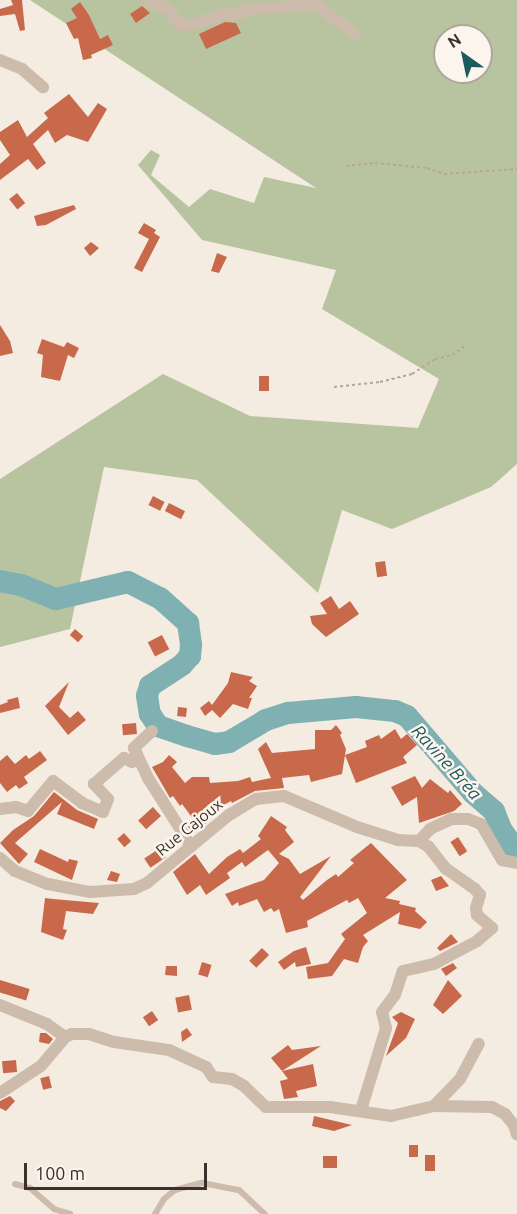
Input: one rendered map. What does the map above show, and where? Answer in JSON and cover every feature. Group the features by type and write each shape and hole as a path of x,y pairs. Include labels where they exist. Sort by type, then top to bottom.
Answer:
{"street":[{"path":"147,0 167,9 180,25 195,24 224,14 234,15 250,9 317,5 355,34"},
{"path":"0,60 22,69 43,87"},
{"path":"152,731 134,748 161,801 191,846"},
{"path":"0,809 16,807 28,811 53,781 82,803 103,812 108,799 94,784 124,758 132,762 137,754"},
{"name":"Rue Cajoux","path":"0,858 15,871 48,884 90,892 135,889 147,883 229,815 256,799 284,796 357,827 398,840 418,841"},
{"path":"361,1110 386,1028 382,1012 395,995 403,971 434,964 477,941 492,928 477,915 476,908 480,895 475,889 447,869 429,847 418,841 430,829 451,819 468,819 481,824 502,860 517,863"},
{"path":"0,1005 47,1024 65,1037 89,1034 114,1042 169,1050 206,1067 213,1077 232,1079 244,1086 266,1107 361,1110 391,1116 434,1106 492,1107 505,1114 514,1125 517,1135"},
{"path":"0,1093 41,1066 65,1037"},
{"path":"434,1106 460,1079 479,1044"}],"lane":[{"path":"155,1214 164,1199 175,1190 202,1183 238,1190 265,1214"},
{"path":"15,1184 30,1188 54,1209 70,1214"}],"path":[{"path":"346,166 375,162 427,168 444,174 517,169"},
{"path":"334,387 380,382 412,374 435,359 452,356 465,346"}],"green space":[{"path":"30,0 517,0 517,464 491,487 392,529 342,510 318,593 197,480 104,467 70,629 0,647 0,479 163,374 250,416 418,428 439,379 322,309 336,270 202,240 138,165 151,150 160,155 151,175 189,207 210,189 254,203 264,177 316,188"}],"building":[{"path":"11,0 22,0 25,30 20,31 15,14 0,16 0,9 13,5"},
{"path":"80,2 100,39 108,35 113,45 91,55 92,58 83,60 78,38 74,39 66,23 77,18 71,9"},
{"path":"142,6 150,13 136,23 130,14"},
{"path":"225,22 236,23 241,33 206,49 199,34"},
{"path":"69,94 88,117 98,103 107,109 88,142 67,135 55,143 48,130 33,144 46,163 37,170 28,159 0,180 0,164 10,155 0,140 0,132 18,120 27,137 48,118 44,113"},
{"path":"17,193 25,203 17,209 9,199"},
{"path":"74,205 76,209 46,225 37,226 34,216"},
{"path":"144,223 156,230 154,233 160,237 142,272 134,268 149,239 138,233"},
{"path":"91,242 99,248 90,256 84,248"},
{"path":"217,253 227,257 219,273 211,271"},
{"path":"0,325 10,341 13,353 0,356"},
{"path":"42,339 64,347 67,342 79,348 74,358 68,355 60,381 41,377 43,355 37,353"},
{"path":"259,376 269,376 269,391 259,391"},
{"path":"153,496 165,502 160,511 148,505"},
{"path":"169,503 185,511 181,519 165,511"},
{"path":"385,561 387,576 377,577 375,562"},
{"path":"331,596 339,609 350,601 359,614 326,637 312,624 310,616 327,614 320,603"},
{"path":"75,629 83,636 78,642 70,635"},
{"path":"162,635 169,649 155,657 148,642"},
{"path":"231,672 253,677 249,681 257,686 249,698 252,698 248,709 233,704 220,718 212,710 205,716 200,708 209,701 212,705 228,683"},
{"path":"69,682 59,707 70,718 78,711 86,720 68,735 45,706"},
{"path":"18,697 20,708 0,713 0,705"},
{"path":"178,707 187,708 186,717 177,716"},
{"path":"136,723 137,734 123,735 122,724"},
{"path":"336,725 342,733 340,735 346,749 342,774 311,782 309,775 282,778 284,788 255,791 232,803 231,801 206,815 210,820 193,834 187,825 194,820 182,804 180,806 173,796 170,798 152,767 163,762 169,755 177,762 172,767 185,783 192,777 209,777 210,783 238,781 250,777 252,782 271,778 258,749 266,742 272,753 315,749 315,730 331,730"},
{"path":"395,729 401,739 407,734 417,745 403,757 407,763 356,783 345,755 367,747 365,741 379,735 381,739"},
{"path":"40,751 47,760 24,777 28,783 19,789 16,785 7,792 0,783 0,761 7,755 15,764 26,755 29,759"},
{"path":"415,776 422,788 430,779 448,793 450,790 462,804 454,811 419,823 417,797 402,806 391,787"},
{"path":"54,792 77,810 98,819 94,829 57,814 62,802 15,843 28,854 19,864 0,843 13,830 34,816"},
{"path":"153,807 161,816 146,829 138,820"},
{"path":"271,816 287,827 285,830 294,842 279,854 289,859 300,874 331,856 300,897 303,900 336,874 338,877 354,863 350,860 371,843 407,880 385,898 416,908 415,911 427,922 420,929 398,924 400,912 363,935 368,941 363,947 358,963 344,959 332,976 308,979 306,967 328,963 345,939 341,934 367,913 358,898 349,903 347,900 307,921 308,927 286,933 279,909 274,912 271,908 264,912 257,899 239,906 238,902 232,906 225,894 264,880 279,863 268,850 245,867 242,862 227,873 230,878 206,895 200,885 187,895 173,872 195,854 209,874 227,857 240,849 243,853 261,839 258,836"},
{"path":"124,833 131,841 124,847 117,839"},
{"path":"458,837 467,851 460,856 450,842"},
{"path":"160,848 166,857 150,868 144,859"},
{"path":"40,849 68,862 69,859 78,861 72,880 34,862"},
{"path":"111,871 120,874 117,882 107,880"},
{"path":"441,876 449,886 436,891 431,880"},
{"path":"45,898 99,903 93,914 66,911 63,929 67,930 63,940 41,932"},
{"path":"451,934 458,942 440,951 437,948"},
{"path":"306,947 311,964 296,967 295,962 284,970 278,962 294,951"},
{"path":"262,948 269,955 256,968 249,961"},
{"path":"202,962 212,965 208,977 198,974"},
{"path":"453,963 457,968 446,976 441,969"},
{"path":"166,966 177,966 177,976 165,975"},
{"path":"0,980 30,989 26,1001 0,993"},
{"path":"448,980 462,996 443,1014 433,1005"},
{"path":"189,995 192,1010 178,1012 175,998"},
{"path":"152,1011 158,1020 149,1026 143,1017"},
{"path":"401,1012 415,1019 406,1038 386,1056 398,1023 392,1017"},
{"path":"187,1028 192,1035 182,1042 181,1032"},
{"path":"40,1033 46,1033 53,1039 49,1044 39,1042"},
{"path":"288,1045 292,1050 321,1046 282,1071 271,1058"},
{"path":"16,1060 17,1072 3,1073 2,1061"},
{"path":"313,1064 317,1086 296,1091 298,1097 284,1099 280,1081 288,1079 282,1071"},
{"path":"49,1076 52,1088 43,1090 40,1078"},
{"path":"10,1096 15,1101 6,1111 0,1108 0,1101"},
{"path":"314,1116 352,1125 334,1131 312,1126"},
{"path":"409,1145 418,1145 418,1157 409,1157"},
{"path":"425,1155 435,1155 435,1171 425,1171"},
{"path":"323,1156 337,1156 337,1168 323,1168"}],"waterway":[{"name":"Ravine Bréa","path":"0,581 21,585 56,599 128,582 160,598 188,623 191,645 190,656 182,665 150,686 147,696 150,714 158,726 187,736 215,744 229,742 266,720 288,713 356,707 395,711 407,716 473,793 494,811 501,829 517,852"}]}
